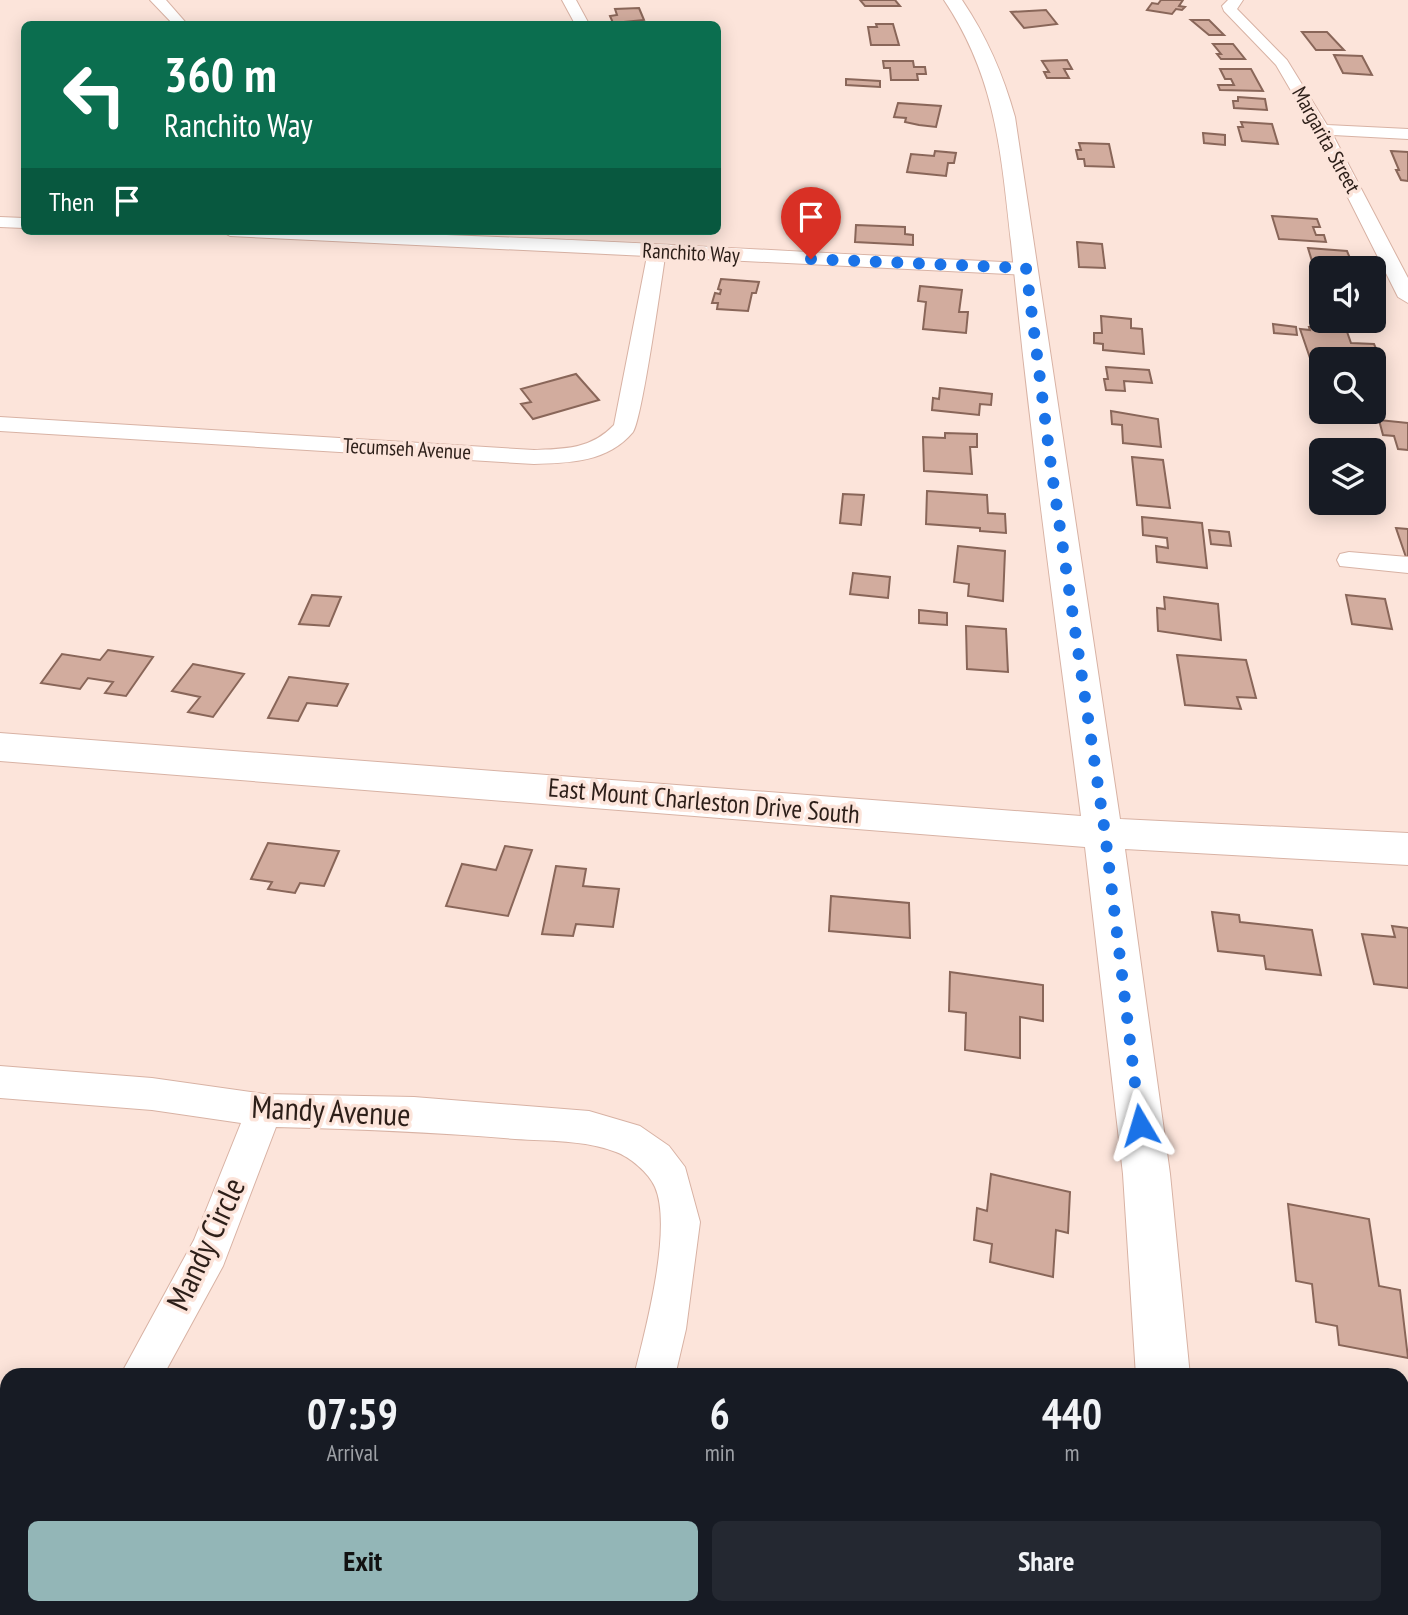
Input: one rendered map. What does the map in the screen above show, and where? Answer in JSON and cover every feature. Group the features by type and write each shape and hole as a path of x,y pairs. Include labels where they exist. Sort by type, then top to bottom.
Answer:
{"street":[{"path":"157,0 178,21"},
{"path":"569,0 580,21"},
{"path":"953,0 979,40 989,62 1000,95 1012,163 1052,474 1105,833 1147,1178 1163,1368"},
{"name":"Margarita Street","path":"1237,0 1229,6 1231,11 1262,40 1282,64 1322,130 1408,297"},
{"path":"1322,130 1408,134"},
{"path":"0,222 21,223"},
{"name":"Ranchito Way","path":"419,235 514,237 657,251 1026,268"},
{"name":"Tecumseh Avenue","path":"0,424 534,457 574,456 598,450 613,442 625,427 657,251"},
{"path":"1349,560 1408,565"},
{"name":"East Mount Charleston Drive South","path":"0,747 1105,833 1408,849"},
{"name":"Mandy Avenue","path":"0,1082 152,1094 264,1110 414,1114 589,1128 626,1138 656,1158 672,1180 681,1222 666,1329 655,1368"},
{"name":"Mandy Circle","path":"144,1368 209,1252 264,1110"}],"building":[{"path":"860,0 895,0 900,6 865,6"},
{"path":"1161,0 1183,0 1179,6 1185,7 1182,10 1176,9 1172,14 1147,10 1152,3 1158,4"},
{"path":"639,8 644,20 612,21 610,16 617,15 615,9"},
{"path":"1046,10 1057,24 1024,28 1011,12"},
{"path":"1191,20 1209,20 1224,35 1209,35"},
{"path":"876,24 893,24 899,45 871,45 868,27 877,27"},
{"path":"1302,32 1327,32 1344,50 1316,50"},
{"path":"1213,44 1233,44 1245,59 1221,59 1217,54 1221,54"},
{"path":"1334,55 1362,56 1372,75 1343,73"},
{"path":"1067,60 1072,69 1064,69 1069,78 1047,78 1044,72 1049,72 1042,61"},
{"path":"883,61 913,61 914,67 925,67 926,74 917,74 918,80 891,80 890,68 884,68"},
{"path":"1220,69 1251,69 1263,91 1220,90 1218,85 1234,85 1231,79 1225,79"},
{"path":"846,79 880,81 880,87 846,85"},
{"path":"1238,97 1265,99 1267,110 1234,108 1233,101 1238,101"},
{"path":"898,103 941,106 936,127 905,122 906,118 894,117"},
{"path":"1241,122 1272,124 1278,144 1242,141 1238,127 1243,127"},
{"path":"1203,133 1225,135 1225,145 1204,143"},
{"path":"1079,143 1109,144 1114,167 1085,166 1084,159 1078,159 1076,150 1081,150"},
{"path":"935,151 956,153 954,163 948,163 946,176 907,172 911,154 934,156"},
{"path":"1391,151 1408,152 1408,181 1401,180"},
{"path":"1272,216 1317,219 1320,227 1313,227 1316,235 1324,235 1326,242 1279,239"},
{"path":"856,225 905,227 905,234 913,235 913,245 855,242"},
{"path":"1077,242 1102,244 1105,268 1079,267"},
{"path":"1308,248 1347,251 1349,256 1310,256"},
{"path":"721,279 759,282 756,293 752,293 748,311 717,309 718,303 712,303 715,293 720,294 721,290 718,289"},
{"path":"920,286 962,290 959,312 968,312 966,333 923,329 926,302 918,301"},
{"path":"1101,316 1131,319 1131,328 1142,329 1144,354 1103,350 1103,344 1094,343 1094,333 1102,333"},
{"path":"1273,324 1296,327 1297,335 1274,333"},
{"path":"1300,329 1309,330 1309,333 1347,333 1351,343 1374,344 1375,347 1309,347 1309,355"},
{"path":"1106,367 1149,370 1152,383 1124,381 1125,391 1106,390"},
{"path":"576,374 599,400 533,419 521,404 531,402 521,389"},
{"path":"940,388 992,394 991,405 980,404 979,415 932,410 933,398 939,399"},
{"path":"1111,411 1158,419 1161,447 1123,443 1122,425 1112,424"},
{"path":"1386,421 1408,423 1408,450 1398,449 1394,436 1383,435 1380,424 1386,424"},
{"path":"945,433 977,434 977,447 970,447 972,474 924,471 923,437 945,438"},
{"path":"1132,457 1163,460 1170,508 1137,505"},
{"path":"927,491 987,495 988,513 1005,514 1006,533 926,524"},
{"path":"843,494 864,495 861,525 840,523"},
{"path":"1142,517 1202,523 1207,568 1157,562 1156,546 1168,548 1167,538 1143,535"},
{"path":"1396,528 1408,529 1408,563"},
{"path":"1209,530 1229,532 1231,546 1211,544"},
{"path":"958,546 1005,551 1003,601 968,596 969,584 954,582"},
{"path":"853,573 890,577 888,598 850,594"},
{"path":"312,595 341,597 329,626 299,624"},
{"path":"1346,595 1385,599 1392,629 1352,624"},
{"path":"1164,597 1218,604 1221,640 1158,631 1157,608 1165,609"},
{"path":"919,610 947,613 947,625 919,623"},
{"path":"966,626 1006,629 1008,672 967,669"},
{"path":"108,650 153,657 126,696 105,693 113,682 88,678 80,689 41,683 62,654 100,660"},
{"path":"1177,655 1246,660 1256,698 1237,697 1241,709 1185,705"},
{"path":"193,664 244,674 213,717 188,712 200,697 172,691"},
{"path":"289,677 348,684 337,706 307,703 298,721 268,718"},
{"path":"268,843 339,851 324,886 300,883 295,893 268,889 272,882 251,879"},
{"path":"505,846 532,850 508,916 446,906 462,864 496,870"},
{"path":"556,866 586,869 583,886 619,889 613,927 576,924 573,936 542,934"},
{"path":"831,896 909,903 910,938 829,931"},
{"path":"1212,912 1239,915 1240,922 1312,930 1321,975 1266,969 1264,956 1218,951"},
{"path":"1392,926 1408,928 1408,988 1374,984 1362,934 1395,937"},
{"path":"950,972 1043,985 1043,1021 1020,1017 1020,1058 965,1050 966,1013 949,1011"},
{"path":"991,1174 1070,1192 1068,1233 1056,1230 1053,1277 990,1262 992,1244 974,1240 977,1208 987,1211"},
{"path":"1288,1204 1369,1219 1379,1286 1400,1290 1408,1358 1339,1345 1337,1326 1316,1322 1312,1284 1296,1281"}],"route":[{"path":"811,259 1026,268 1052,474 1105,833 1140,1125"}]}
